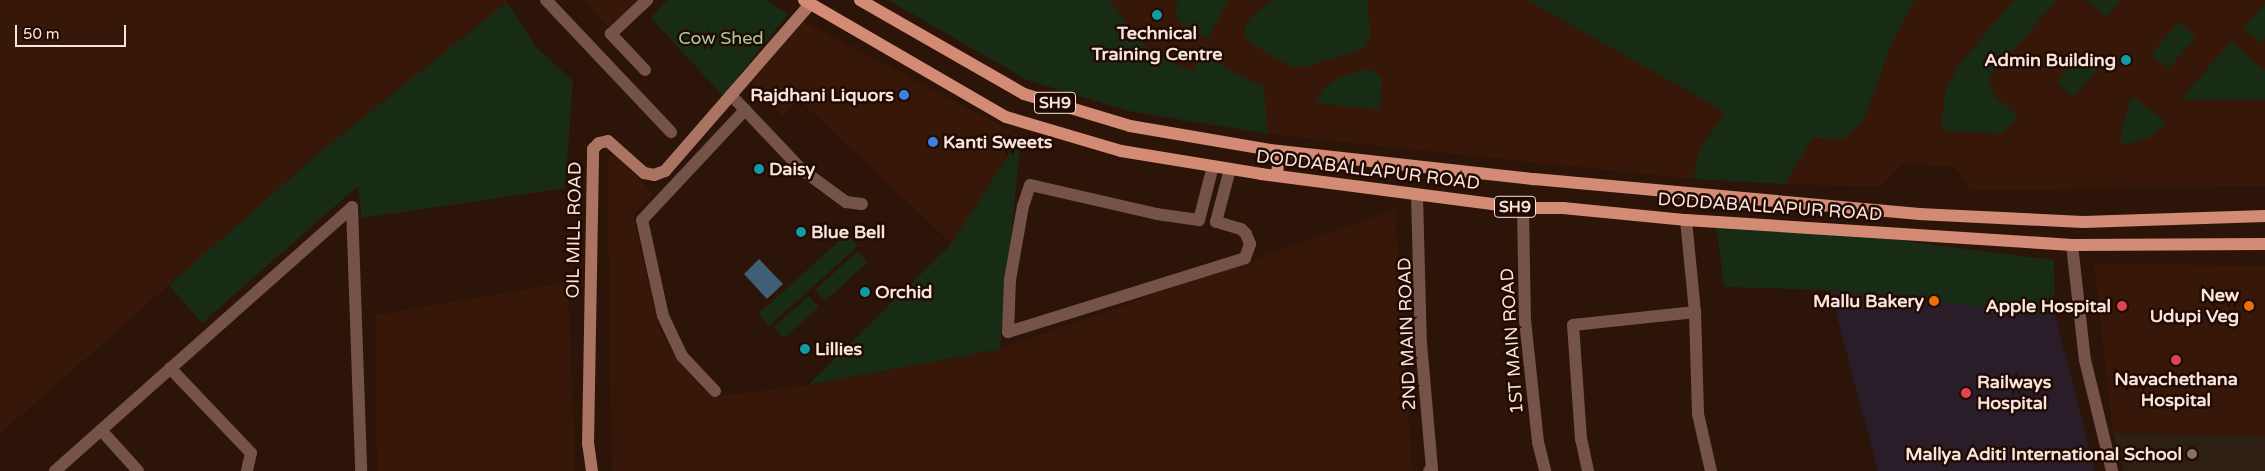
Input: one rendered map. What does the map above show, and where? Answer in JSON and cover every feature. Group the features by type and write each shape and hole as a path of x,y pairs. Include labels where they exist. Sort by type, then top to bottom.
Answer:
{"main road":[{"name":"DODDABALLAPUR ROAD","path":"860,0 1024,94 1130,126 1279,150 1534,179 1919,214 2083,222 2265,216"},
{"name":"DODDABALLAPUR ROAD","path":"807,2 1006,117 1121,151 1277,176 1523,208 1563,208 1686,220 2072,245 2265,244"},
{"path":"662,172 731,95 807,2"},
{"name":"OIL MILL ROAD","path":"592,471 588,444 592,153 599,143 608,142 644,173 654,175 662,172"},
{"path":"1277,176 1279,150"}],"street":[{"path":"546,0 671,132"},
{"path":"645,70 611,34 647,0"},
{"path":"731,95 801,170 846,202 862,204"},
{"path":"715,391 682,356 664,316 642,220 745,110"},
{"path":"1199,220 1213,166"},
{"path":"1216,222 1230,169"},
{"path":"662,172 675,184"},
{"path":"1030,185 1216,222 1241,229 1246,234 1250,244 1245,258 1008,332 1010,280 1023,206 1030,185"},
{"name":"2ND MAIN ROAD","path":"1417,195 1421,342 1431,471"},
{"path":"55,471 352,207 361,471"},
{"name":"1ST MAIN ROAD","path":"1523,208 1524,320 1538,442 1545,471"},
{"path":"1686,220 1695,312 1698,414 1711,471"},
{"path":"2072,245 2085,360 2112,471"},
{"path":"1588,471 1581,439 1572,325 1695,312"},
{"path":"170,368 251,453 247,471"},
{"path":"101,430 138,471"}],"shaded area":[{"path":"0,0 505,0 507,2 320,152 0,434"},
{"path":"583,0 641,0 611,30"},
{"path":"888,0 1527,0 1725,112 1700,149 1693,179 1276,135 1129,111 1027,80"},
{"path":"1898,0 2265,0 2265,186 1971,191 1955,167 1903,164 1879,187 1784,184"},
{"path":"803,21 1021,136 952,244 799,100 783,117 751,82"},
{"path":"607,156 616,156 653,193 633,215 658,324 676,359 711,397 808,385 1000,349 1395,209 1412,471 612,471"},
{"path":"2094,263 2265,266 2265,436 2113,433"},
{"path":"568,282 575,471 377,471 375,315"},
{"name":"Railways Hospital","path":"1830,290 2055,315 2095,471 1878,471"},
{"name":"Mallya Aditi International School","path":"2113,433 2265,436 2265,471 2124,471"}],"green space":[{"name":"Cow Shed","path":"667,0 766,0 788,14 723,96 651,18"},
{"path":"888,0 1109,0 1147,48 1192,72 1198,51 1213,55 1225,68 1264,87 1268,134 1129,111 1027,80"},
{"path":"1179,0 1229,0 1207,39 1179,22 1175,8"},
{"path":"1272,0 1368,0 1370,40 1363,49 1305,67 1289,66 1251,43 1244,34 1247,21"},
{"path":"1527,0 1915,0 1892,42 1863,121 1843,139 1813,138 1784,184 1693,179 1700,149 1725,112"},
{"path":"2014,0 2057,0 1988,79 1994,95 2018,116 2002,134 1941,130 1945,92 1958,66"},
{"path":"2087,0 2121,0 2106,17"},
{"path":"507,2 536,47 573,81 565,188 362,218 358,186 202,323 169,285 320,152"},
{"path":"2265,4 2265,37 2260,43 2243,28"},
{"path":"2179,22 2196,37 2168,69 2151,54"},
{"path":"2232,41 2265,71 2265,100 2181,99"},
{"path":"2084,51 2101,66 2073,97 2057,82"},
{"path":"1371,70 1382,77 1379,110 1316,103 1324,88 1339,78 1357,71"},
{"path":"2133,97 2165,121 2165,125 2147,139 2124,144 2120,141 2129,102"},
{"path":"1021,136 1000,349 808,385 951,244"},
{"path":"1715,217 2054,260 2055,315 1831,290 1724,287"},
{"path":"847,234 858,246 769,326 758,314"},
{"path":"858,251 868,262 825,301 815,290"},
{"path":"809,296 819,307 784,338 774,327"}],"water":[{"path":"759,259 783,284 767,299 744,274"}],"place":[{"name":"Technical Training Centre","path":"1157,15"},
{"name":"Admin Building","path":"2126,60"},
{"name":"Rajdhani Liquors","path":"904,95"},
{"name":"Kanti Sweets","path":"933,142"},
{"name":"Daisy","path":"759,169"},
{"name":"Blue Bell","path":"801,232"},
{"name":"Orchid","path":"865,292"},
{"name":"Mallu Bakery","path":"1934,301"},
{"name":"Apple Hospital","path":"2122,306"},
{"name":"New Udupi Veg","path":"2249,306"},
{"name":"Lillies","path":"805,349"},
{"name":"Navachethana Hospital","path":"2176,360"},
{"name":"Railways Hospital","path":"1966,393"},
{"name":"Mallya Aditi International School","path":"2192,454"}]}
